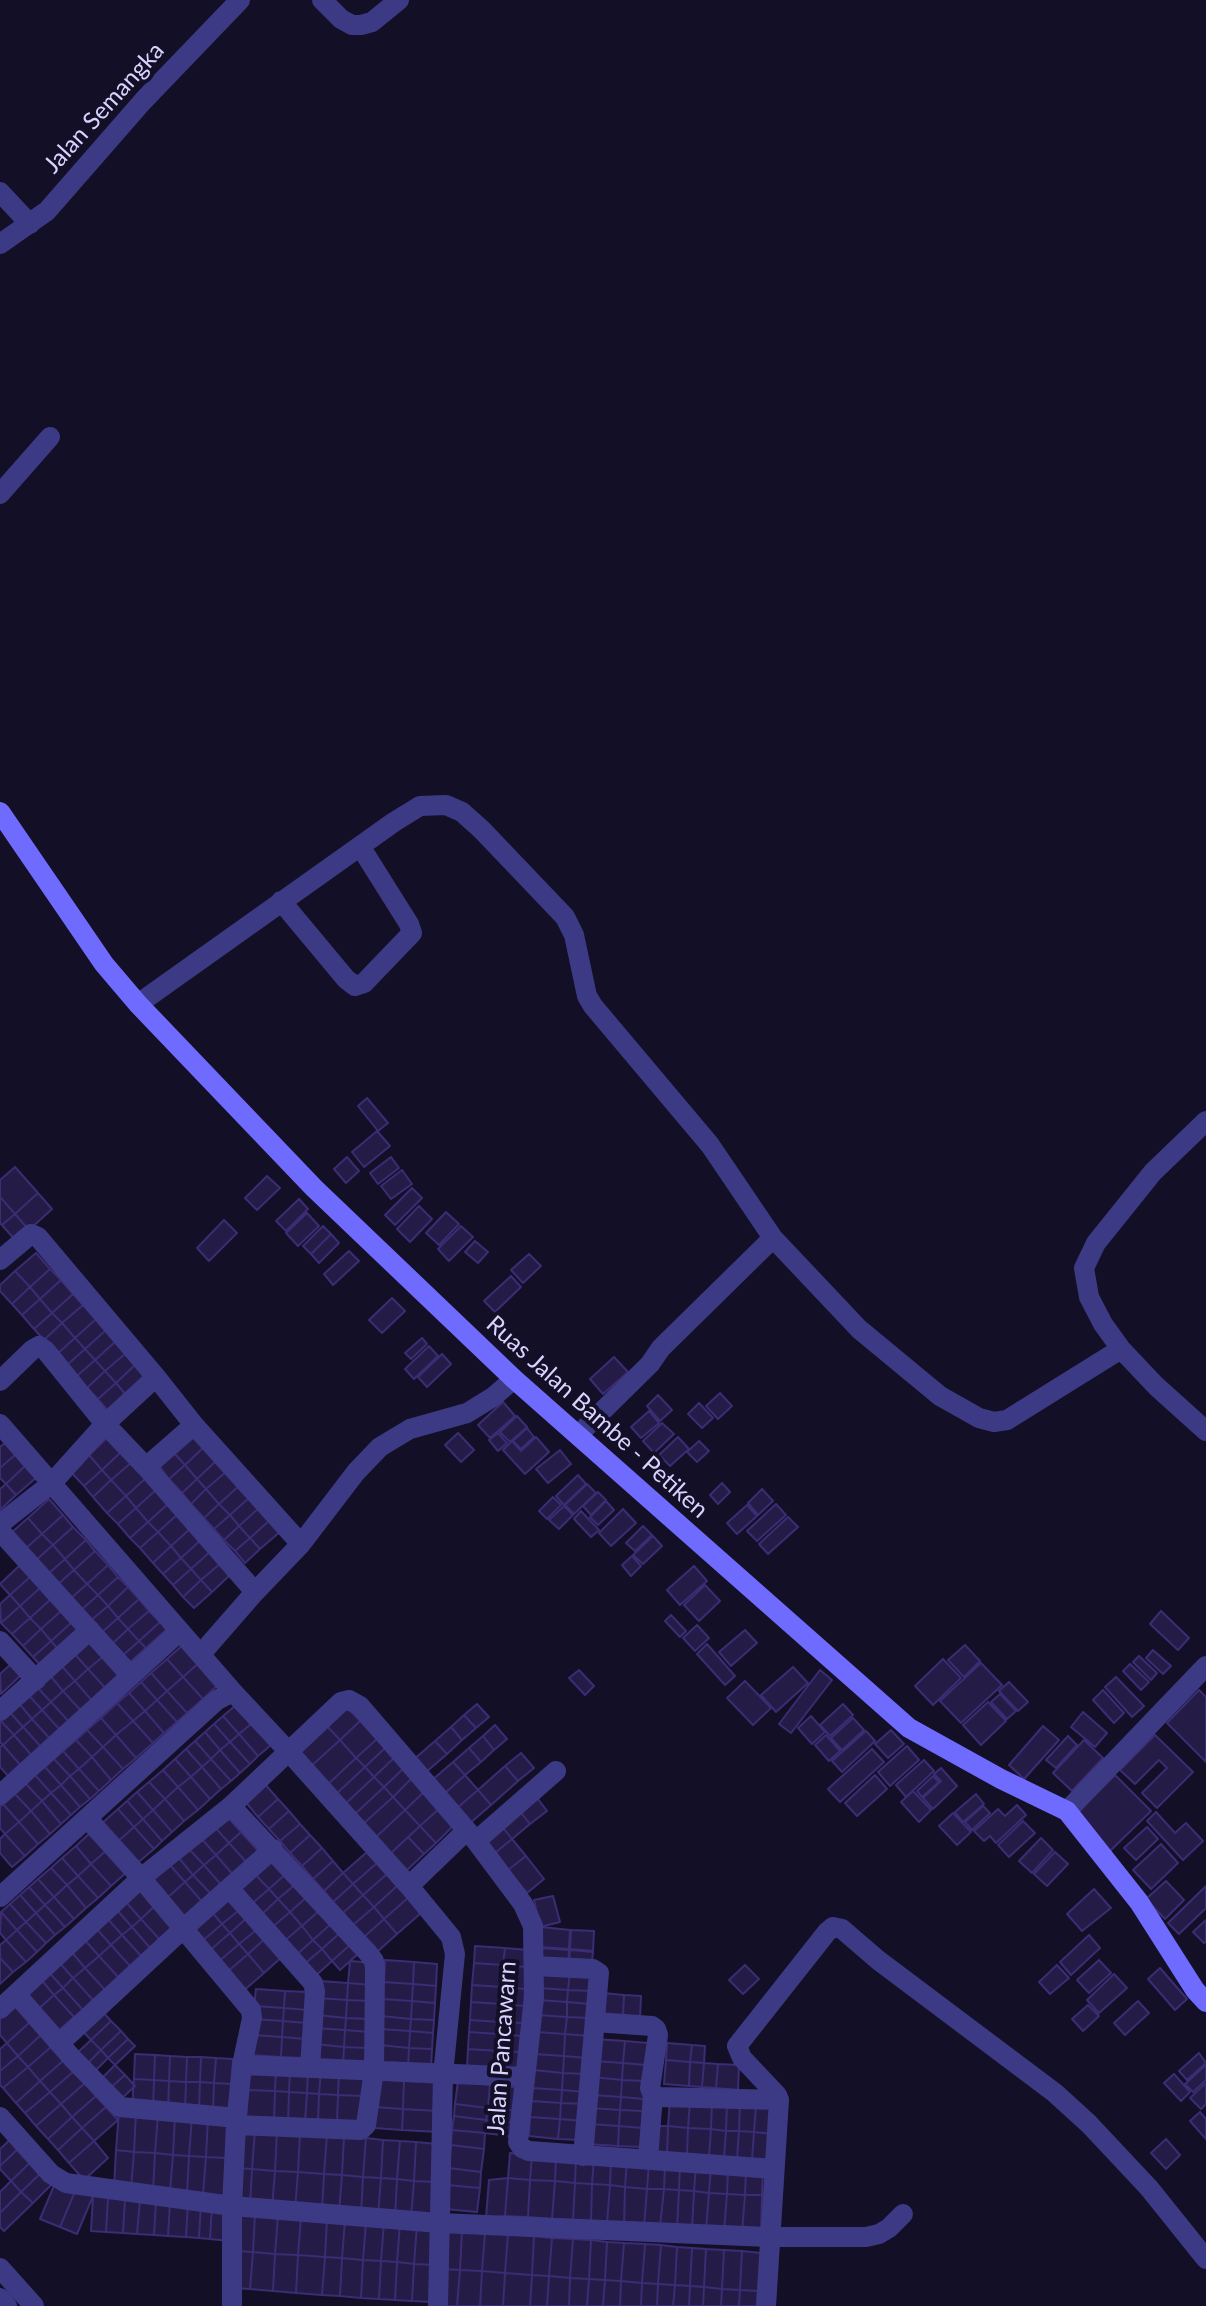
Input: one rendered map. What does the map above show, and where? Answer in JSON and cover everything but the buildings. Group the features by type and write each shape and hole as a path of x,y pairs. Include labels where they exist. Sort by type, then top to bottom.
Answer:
{"main road":[{"name":"Ruas Jalan Bambe - Petiken","path":"0,812 104,964 138,1004 314,1188 514,1379 909,1728 1067,1811 1139,1902 1202,1990"}],"street":[{"name":"Jalan Semangka","path":"0,244 47,211 143,101 240,0"},
{"path":"322,0 341,19 352,25 372,22 399,0"},
{"path":"0,192 30,224"},
{"path":"0,494 50,437"},
{"path":"138,1004 420,806 446,805 462,812 482,830 565,917 574,935 587,996 593,1006 710,1145 773,1238 859,1329 940,1396 979,1418 994,1422 1007,1420 1121,1349"},
{"path":"281,901 346,979 355,986 364,983 412,933 360,846"},
{"path":"1206,1121 1153,1172 1096,1243 1084,1268 1089,1297 1121,1349 1206,1431"},
{"path":"0,1260 31,1234 38,1237 194,1425 301,1544"},
{"path":"578,1435 773,1238"},
{"path":"0,1381 39,1346 46,1351 105,1424 255,1592"},
{"path":"0,1524 52,1483 105,1424 156,1377"},
{"path":"201,1654 301,1544 356,1472 380,1447 410,1429 467,1413 514,1379"},
{"path":"0,1424 451,1937 454,1945 443,2075 438,2306"},
{"path":"146,1467 194,1425"},
{"path":"0,1531 131,1676"},
{"path":"0,1711 90,1630"},
{"path":"2,1789 180,1631"},
{"path":"0,1641 36,1680"},
{"path":"1067,1811 1206,1666"},
{"path":"0,1897 217,1700 233,1692"},
{"name":"Jalan Pancawarn","path":"289,1752 341,1702 354,1701 471,1836 523,1904 533,1926 535,1966 518,2142 522,2148 583,2156 774,2169"},
{"path":"0,2009 141,1878 231,1806 289,1752"},
{"path":"409,1886 556,1771"},
{"path":"16,1994 120,2107 236,2121 361,2130 366,2125 374,2071 374,1961 231,1806"},
{"path":"87,1818 251,2010 236,2121 232,2306"},
{"path":"60,2043 273,1849"},
{"path":"229,1888 313,1983 310,2068"},
{"path":"766,2306 779,2100 742,2058 737,2046 833,1927 842,1929 878,1960 1055,2093 1149,2188 1206,2259"},
{"path":"535,1966 593,1969 599,1973 583,2156"},
{"path":"595,2022 652,2026 656,2029 648,2159"},
{"path":"242,2065 525,2077"},
{"path":"653,2095 779,2100"},
{"path":"0,2117 51,2174 66,2183 232,2206 439,2223 769,2237 866,2237 889,2228 903,2214"},
{"path":"0,2268 34,2306"},
{"path":"0,2298 7,2306"}]}
